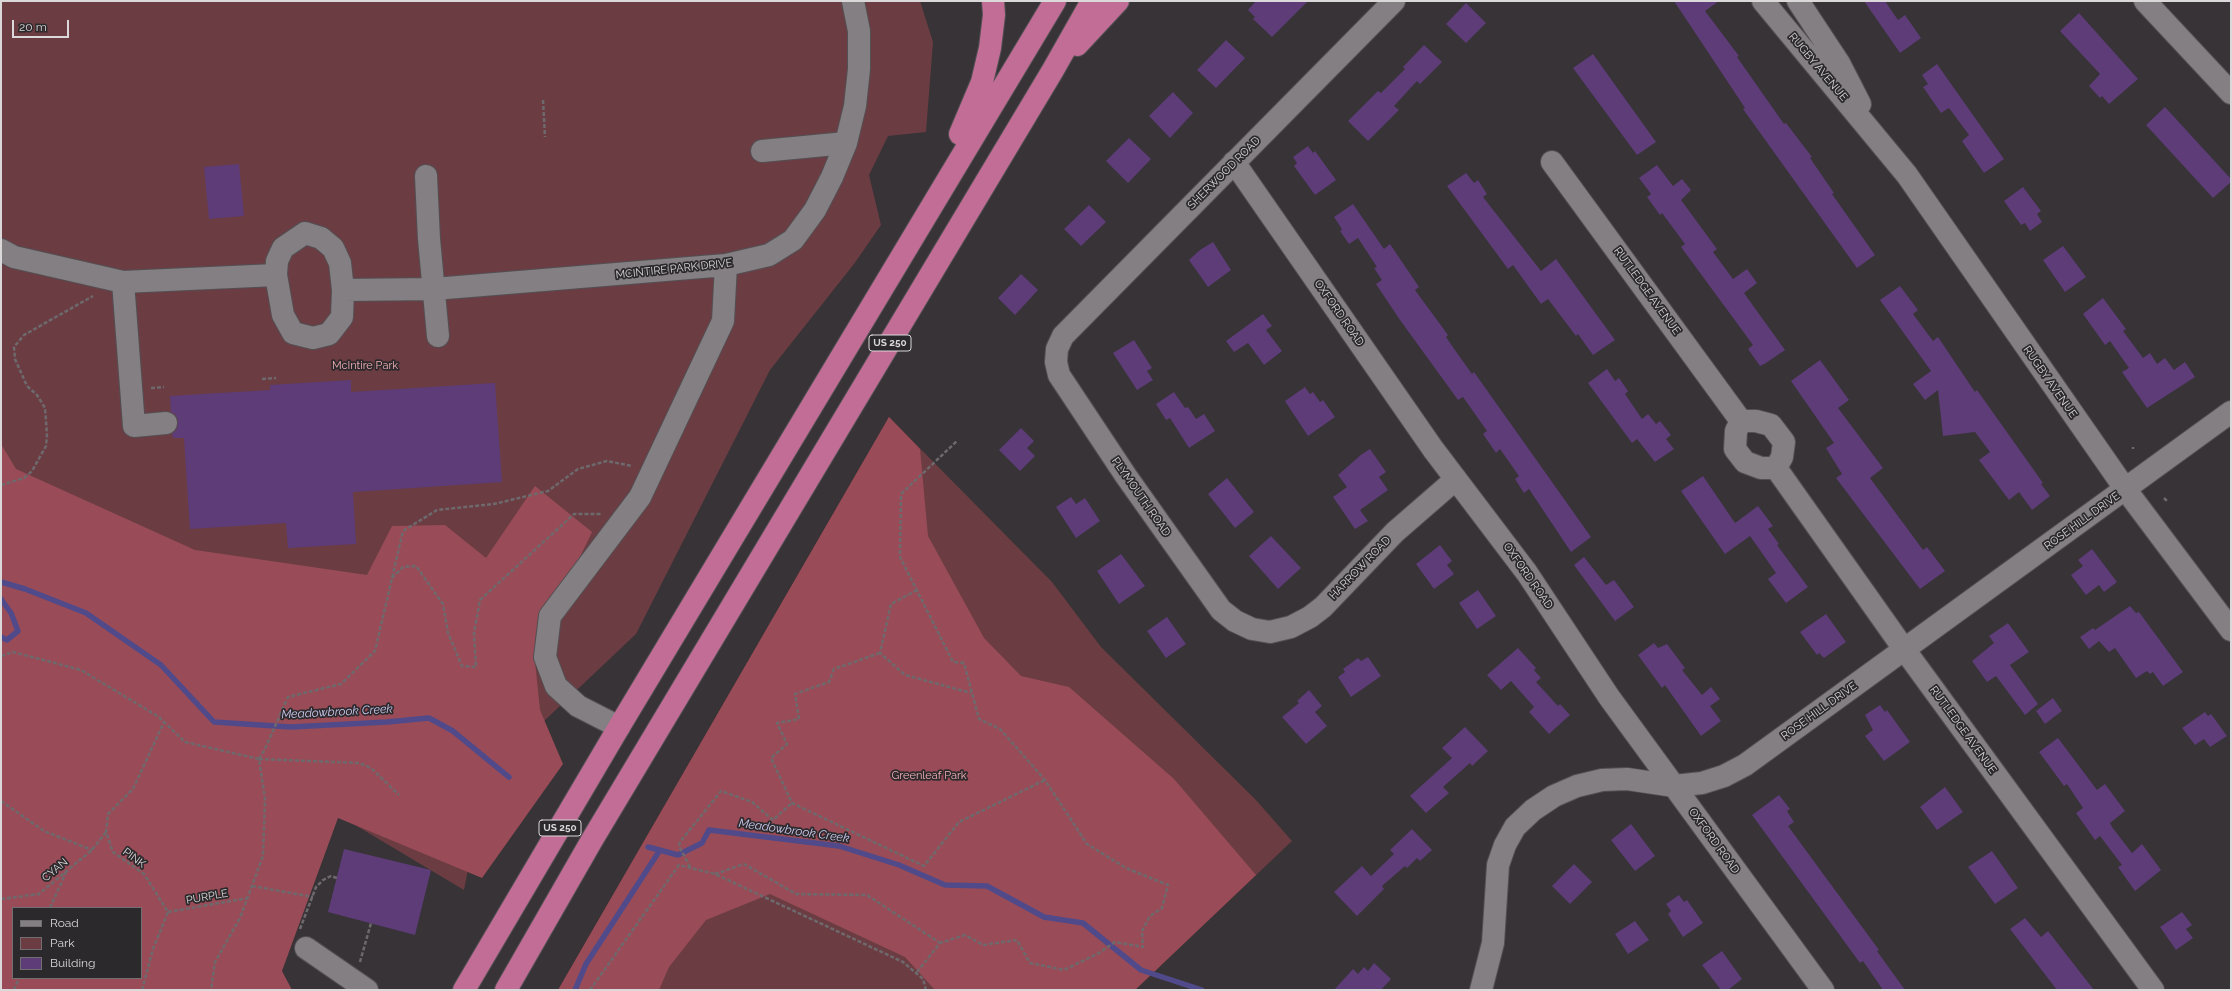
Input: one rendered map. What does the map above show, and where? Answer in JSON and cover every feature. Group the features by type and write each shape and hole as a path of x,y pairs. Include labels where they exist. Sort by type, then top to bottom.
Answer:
{"highway":[{"path":"902,255 942,176 982,82 990,48 994,15 993,1"},
{"name":"US 250","path":"464,990 619,727 1055,1"},
{"name":"US 250","path":"506,990 592,840 1053,70 1092,1"},
{"path":"1053,70 1118,1"}],"street":[{"name":"MCINTIRE PARK DRIVE","path":"343,290 434,290 726,265 769,255 793,240 815,210 832,177 846,143 855,106 859,69 859,31 854,1"},
{"name":"SHERWOOD ROAD","path":"1057,349 1063,336 1394,1"},
{"name":"RUGBY AVENUE","path":"1763,1 1873,132 1907,175 2126,490 2231,630"},
{"name":"RUGBY AVENUE","path":"1798,1 1839,63 1873,132"},
{"path":"2145,1 2231,94"},
{"path":"762,151 846,143"},
{"name":"OXFORD ROAD","path":"1234,162 1456,479 1527,573 1609,698 1823,990"},
{"name":"RUTLEDGE AVENUE","path":"1552,162 1741,421"},
{"path":"426,176 438,336"},
{"path":"305,233 320,238 333,248 340,263 343,290 342,317 329,334 313,338 293,333 283,315 276,275 277,261 283,248 305,233"},
{"path":"1,250 14,257 123,282 276,275"},
{"path":"619,727 578,706 556,686 545,657 550,616 640,497 724,321 726,265"},
{"path":"123,282 134,426 166,423"},
{"name":"PLYMOUTH ROAD","path":"1057,349 1056,362 1059,375 1126,476 1221,610 1235,621 1252,629"},
{"name":"ROSE HILL DRIVE","path":"1481,990 1493,943 1498,865 1504,845 1515,827 1533,810 1554,796 1577,786 1602,780 1627,779 1674,786 1702,783 1724,776 1745,765 2126,490 2231,412"},
{"path":"1741,421 1756,421 1771,425 1784,442 1782,457 1776,468 1761,468 1745,462 1735,449 1736,431 1741,421"},
{"name":"RUTLEDGE AVENUE","path":"1776,468 1904,649 2153,990"},
{"name":"HARROW ROAD","path":"1252,629 1270,632 1291,627 1310,617 1323,607 1395,532 1456,479"},
{"path":"302,940 361,986"}],"path":[{"path":"543,100 545,137"},
{"path":"1,485 24,478 32,471 46,446 47,435 45,408 37,395 27,386 15,358 14,347 24,335 123,282"},
{"path":"262,379 276,378"},
{"path":"146,389 164,387"},
{"path":"917,972 940,943 965,935 983,946 1017,940 1030,963 1064,970 1099,953 1115,942 1143,947 1142,930 1150,916 1162,908 1168,885 1126,868 1087,844 1045,780 1000,729 979,719 964,663 953,662 900,556 901,494 957,441"},
{"path":"211,990 215,962 240,918 264,856 264,799 258,759 264,751 288,697 341,684 375,651 403,531 437,510 494,504 548,491 578,469 607,461 635,467"},
{"path":"2164,498 2167,501"},
{"path":"392,579 402,567 416,566 443,604 448,633 462,666 476,667 474,633 480,600 574,514 604,514"},
{"path":"880,653 891,604 917,590"},
{"path":"1,656 13,652 81,670 164,722 184,742 258,759 359,763 371,768 399,795"},
{"path":"880,653 905,675 971,693"},
{"path":"880,653 834,669 830,682 795,694 799,719 777,724 787,744 771,758 792,803 924,866 959,822 1045,780"},
{"name":"PINK","path":"164,722 133,788 108,814 106,832 112,852 144,874 168,912"},
{"path":"690,867 680,846 680,842 721,791 752,802 773,820 792,803"},
{"name":"CYAN","path":"1,801 44,831 92,850"},
{"name":"CYAN","path":"1,899 39,894 92,850 106,832"},
{"path":"715,874 744,864 796,894 867,895 940,943"},
{"path":"590,990 678,865 715,874 903,962 917,972 923,979 926,990"},
{"path":"50,907 67,871"},
{"path":"302,940 316,887 323,880 331,876 337,878"},
{"path":"252,886 313,898"},
{"name":"PURPLE","path":"168,912 248,898"},
{"path":"142,990 152,949 168,912"},
{"path":"361,986 371,923"},
{"path":"14,990 19,979"}],"green space":[{"name":"McIntire Park","path":"1,1 920,1 933,42 926,132 888,136 869,175 881,225 854,264 770,370 636,634 487,775 464,890 335,813 270,990 1,990"},
{"name":"Greenleaf Park","path":"889,417 1052,582 1101,647 1256,800 1292,841 1135,990 558,990"},
{"name":"Greenleaf Park","path":"889,417 920,449 928,536 984,638 1021,676 1069,687 1174,779 1256,875 1135,990 935,990 905,957 770,894 706,920 669,967 659,990 558,990"},
{"path":"1,444 16,469 195,550 367,575 392,526 445,525 486,558 535,486 592,532 534,652 540,710 563,764 482,878 338,818 282,971 292,990 1,990"}],"building":[{"path":"1256,1 1308,1 1272,37 1253,19 1255,17 1248,10"},
{"path":"1674,1 1719,1 1705,11 1739,56 1737,57 1784,124 1786,123 1812,157 1810,158 1834,193 1832,194 1875,255 1857,268 1743,109 1745,108"},
{"path":"1864,1 1885,1 1898,20 1905,15 1921,38 1900,53"},
{"path":"1466,3 1486,23 1466,43 1446,24"},
{"path":"2079,13 2138,79 2109,104 2102,96 2100,98 2089,86 2100,74 2060,31"},
{"path":"1226,40 1245,58 1216,88 1197,70"},
{"path":"1424,45 1442,62 1420,84 1417,81 1394,106 1399,110 1368,141 1348,121 1378,91 1381,93 1405,69 1403,67"},
{"path":"1593,54 1656,142 1637,155 1573,68"},
{"path":"1937,64 2004,159 1984,173 1962,141 1969,135 1949,108 1941,113 1923,87 1928,84 1922,75"},
{"path":"1173,92 1193,113 1170,138 1149,116"},
{"path":"2165,107 2231,179 2231,182 2213,198 2146,125"},
{"path":"1129,138 1151,159 1128,183 1106,161"},
{"path":"1308,146 1313,153 1315,151 1336,180 1315,195 1294,166 1297,163 1293,157"},
{"path":"239,164 244,216 209,219 204,167"},
{"path":"1657,165 1673,186 1682,179 1691,190 1681,200 1717,249 1713,252 1733,279 1747,269 1757,283 1744,293 1785,350 1766,363 1760,366 1748,349 1753,345 1681,247 1685,244 1662,213 1660,215 1647,197 1651,194 1639,178"},
{"path":"1466,173 1474,183 1478,180 1487,194 1483,197 1541,271 1556,259 1615,340 1593,355 1578,334 1576,336 1548,299 1541,304 1513,265 1508,269 1447,186"},
{"path":"2023,187 2041,211 2037,214 2042,222 2030,231 2025,223 2021,225 2004,201"},
{"path":"1353,204 1384,249 1390,244 1419,287 1415,290 1448,335 1446,337 1450,343 1472,374 1474,372 1591,537 1571,552 1529,489 1524,493 1515,479 1519,476 1500,449 1496,453 1483,434 1487,431 1463,397 1458,400 1400,320 1376,284 1382,280 1374,268 1377,267 1358,238 1349,244 1340,231 1342,230 1334,217"},
{"path":"1089,205 1106,222 1081,246 1064,229"},
{"path":"1213,242 1231,270 1208,287 1189,260 1200,250"},
{"path":"2063,246 2086,277 2065,292 2043,260"},
{"path":"1021,274 1038,290 1015,315 998,298"},
{"path":"1900,286 1918,310 1913,314 1933,341 1938,337 1975,392 1977,390 2043,483 2041,484 2050,496 2032,510 2019,492 2009,500 1979,460 1990,452 1975,432 1943,436 1938,390 1925,400 1913,384 1931,371 1880,300"},
{"path":"2103,298 2126,329 2123,331 2143,358 2150,353 2157,364 2165,358 2174,370 2185,362 2195,377 2147,408 2122,372 2129,368 2110,341 2105,345 2083,314"},
{"path":"1263,314 1272,326 1266,330 1282,351 1264,365 1248,343 1234,352 1226,341"},
{"path":"1134,340 1152,368 1147,371 1153,380 1137,390 1113,353"},
{"path":"1820,360 1849,400 1838,408 1883,468 1870,478 1923,550 1927,547 1945,571 1920,589 1836,478 1842,474 1826,448 1834,443 1791,381"},
{"path":"1607,369 1615,381 1619,378 1628,391 1625,394 1642,419 1648,414 1656,424 1660,421 1671,435 1666,439 1674,449 1655,462 1637,439 1632,443 1588,383"},
{"path":"351,380 351,392 495,383 502,482 353,492 356,544 288,548 286,523 190,529 184,438 173,438 172,434 177,429 178,422 176,415 171,412 170,396 270,390 270,385"},
{"path":"1305,387 1310,394 1313,392 1320,402 1323,400 1335,417 1308,436 1285,401"},
{"path":"1174,392 1185,408 1188,407 1196,419 1204,414 1215,431 1189,448 1170,418 1166,420 1156,404"},
{"path":"1021,428 1034,441 1027,448 1035,456 1020,471 999,450"},
{"path":"1370,449 1386,472 1379,477 1388,490 1360,510 1368,521 1355,529 1333,497 1347,487 1338,475"},
{"path":"1703,476 1735,523 1758,506 1773,526 1768,529 1779,544 1777,545 1808,587 1786,603 1768,579 1776,573 1750,536 1725,554 1681,491"},
{"path":"1227,478 1254,512 1235,528 1208,494"},
{"path":"1071,497 1076,504 1085,498 1100,521 1076,538 1056,507"},
{"path":"1271,536 1301,568 1278,589 1249,556"},
{"path":"1440,545 1452,561 1447,565 1454,574 1434,589 1416,564"},
{"path":"2092,549 2117,582 2104,592 2099,585 2086,595 2071,575 2083,566 2078,560"},
{"path":"1121,554 1145,586 1119,604 1097,571"},
{"path":"1584,557 1606,585 1614,580 1634,607 1615,621 1574,565"},
{"path":"1478,590 1496,616 1477,629 1459,603"},
{"path":"2130,606 2136,613 2139,612 2183,672 2163,686 2153,672 2150,674 2147,671 2136,678 2115,648 2109,652 2099,641 2089,649 2080,637 2093,628 2095,630"},
{"path":"1826,614 1846,642 1824,658 1819,653 1817,655 1800,632"},
{"path":"1167,617 1186,644 1166,658 1147,631"},
{"path":"2008,623 2029,652 2010,665 2038,704 2025,715 1996,676 1987,682 1972,661 1994,643 1989,636"},
{"path":"1654,643 1658,648 1667,644 1685,668 1682,670 1702,695 1711,687 1720,699 1710,706 1721,721 1701,736 1665,685 1662,688 1638,655"},
{"path":"1518,648 1536,668 1534,670 1541,678 1536,682 1558,706 1560,704 1570,715 1549,734 1529,712 1534,707 1511,681 1501,690 1487,675"},
{"path":"1368,657 1381,676 1351,697 1338,677 1345,672 1343,669 1358,658 1361,661"},
{"path":"1309,690 1322,706 1315,712 1327,726 1306,744 1282,717 1299,703 1297,701"},
{"path":"2053,698 2062,711 2045,724 2036,711"},
{"path":"1880,705 1885,712 1887,710 1910,742 1884,761 1865,736 1873,730 1865,715"},
{"path":"2205,712 2208,716 2211,714 2227,736 2210,747 2204,739 2195,745 2182,728"},
{"path":"1465,727 1488,751 1472,766 1470,763 1443,787 1449,793 1426,813 1410,796 1452,758 1442,748"},
{"path":"2058,738 2097,790 2105,784 2125,811 2110,823 2132,853 2142,844 2161,870 2135,891 2118,867 2122,865 2100,836 2095,840 2076,813 2083,808 2067,784 2064,786 2039,752"},
{"path":"1945,787 1963,812 1937,830 1920,807"},
{"path":"1779,795 1790,809 1787,811 1794,822 1788,826 1879,950 1877,951 1905,990 1883,990 1863,961 1860,963 1752,815"},
{"path":"1631,824 1655,856 1635,871 1611,840"},
{"path":"1412,829 1432,850 1420,861 1417,858 1407,868 1405,866 1382,886 1384,889 1357,916 1334,892 1362,866 1371,876 1394,854 1390,850"},
{"path":"344,849 431,870 415,935 328,912"},
{"path":"1992,851 2018,888 1995,904 1968,867"},
{"path":"1574,864 1592,882 1570,904 1552,886"},
{"path":"1679,895 1684,902 1687,900 1703,923 1683,937 1668,914 1671,911 1666,904"},
{"path":"2182,912 2192,925 2186,929 2193,938 2176,950 2160,927"},
{"path":"2025,918 2041,937 2048,931 2094,990 2057,990 2010,929"},
{"path":"1635,921 1649,940 1628,954 1615,934"},
{"path":"1722,951 1742,979 1728,990 1721,990 1702,965"},
{"path":"1374,963 1391,979 1381,990 1334,990 1353,969 1358,974 1364,967 1368,971"}],"waterway":[{"name":"Meadowbrook Creek","path":"1,582 25,589 86,613 161,665 214,722 291,727 387,722 429,718 453,731 509,777"},
{"name":"Meadowbrook Creek","path":"1,599 11,613 18,631 7,640 1,637"},
{"name":"Meadowbrook Creek","path":"648,847 678,855 702,843 709,830 839,846 899,865 945,885 987,886 1044,917 1083,923 1141,970 1202,990"},
{"path":"575,990 586,964 660,850"}]}
